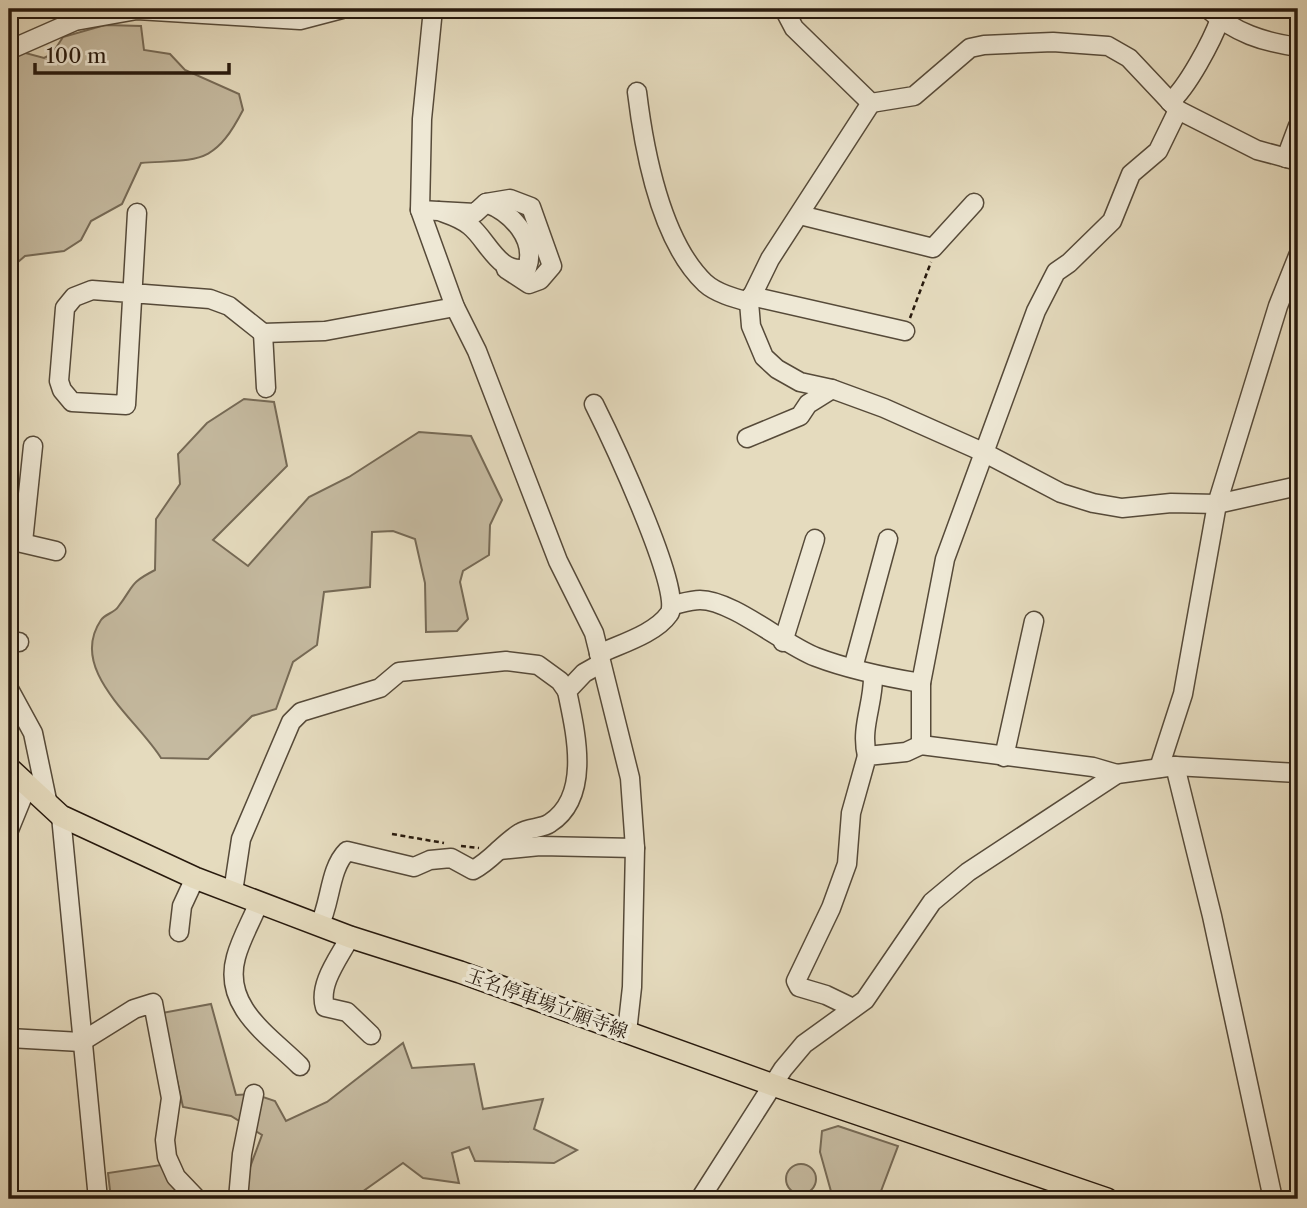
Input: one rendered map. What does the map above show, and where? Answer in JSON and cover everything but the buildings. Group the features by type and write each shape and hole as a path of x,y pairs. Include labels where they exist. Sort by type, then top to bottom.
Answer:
{"main road":[{"name":"玉名停車場立願寺線","path":"9,768 27,786 47,800 61,816 195,878 350,937 460,972 773,1085 1107,1199"}],"street":[{"path":"9,50 90,13 137,10 300,20 342,9"},
{"path":"433,9 422,119 420,210 455,307 477,351 558,561 594,633 630,778 635,848 632,987 627,1032"},
{"path":"784,9 794,29 871,103"},
{"path":"921,745 921,683 945,559 1044,290 1056,272 1112,221 1131,174 1157,151 1174,106 1193,67 1211,42 1214,14 1254,39 1298,47"},
{"path":"1298,126 1292,160 1257,150 1174,106 1129,58 1108,46 1053,42 970,48 914,96 871,103 770,259 750,299 751,326 764,357 800,382 832,389 983,452 1061,493 1122,508 1171,503 1217,503 1298,486"},
{"path":"637,92 640,119 662,208 678,247 706,284 729,297 905,331"},
{"path":"420,210 439,211 475,213 486,203 510,214 520,227 529,261 527,268 520,270 498,258 473,228 439,211"},
{"path":"800,215 933,248 974,203"},
{"path":"136,213 133,294 125,405 72,402 59,381 65,308 74,297 92,290 133,294 210,299 229,306 263,333 325,331 455,307"},
{"path":"1273,1199 1212,916 1167,767 1217,503 1258,379 1278,306 1298,256"},
{"path":"263,333 267,388"},
{"path":"747,438 800,416 808,404 832,389"},
{"path":"567,691 599,659 670,614 673,604 658,548 594,404"},
{"path":"33,446 16,541 55,551"},
{"path":"783,642 816,539"},
{"path":"853,668 888,539"},
{"path":"673,604 701,600 724,606 783,642 817,657 873,675 921,683"},
{"path":"1004,757 1034,621"},
{"path":"233,892 241,839 291,722 301,712 380,688 399,672 506,661 538,666 560,681 567,691 579,757 567,807 550,824 523,831 497,850 485,864 473,870 452,858 430,860 414,867 347,851 337,867 331,897 319,926"},
{"path":"853,1008 826,995 799,988 796,981 831,908 847,864 850,813 867,755 864,724 873,690 873,675"},
{"path":"9,689 33,733 47,800"},
{"path":"867,755 906,751 921,745 1093,767 1117,774 1167,767 1298,773"},
{"path":"700,1199 773,1085 804,1044 865,1000 942,891 1117,774"},
{"path":"9,830 27,786"},
{"path":"61,816 98,1199"},
{"path":"497,850 540,846 635,848"},
{"path":"179,932 182,906 195,878"},
{"path":"259,902 236,958 234,988 249,1020 300,1066"},
{"path":"350,937 322,997 325,1007 347,1012 371,1035"},
{"path":"9,1038 81,1042 134,1009 153,1003 171,1098 165,1140 167,1157 176,1177 197,1199"},
{"path":"238,1199 242,1154 254,1094"},
{"path":"684,1199 694,1199"}],"path":[{"path":"905,331 932,261 933,248"}],"shaded area":[{"path":"105,25 141,26 144,50 170,54 185,70 239,94 243,110 233,128 213,150 191,159 141,163 122,204 91,221 81,240 64,251 25,256 11,268 9,274 9,54 18,51 44,58 52,54 63,37"},
{"path":"244,399 274,402 287,466 213,540 248,566 309,497 349,477 419,432 471,436 502,500 490,525 489,555 463,571 460,582 468,619 457,631 426,632 425,583 415,539 393,531 372,532 370,587 324,592 317,645 293,662 276,709 252,716 208,759 161,758 109,693 93,657 93,639 101,620 116,609 136,582 155,570 156,519 180,484 178,454 207,423"},
{"path":"211,1004 236,1095 254,1094 275,1101 286,1121 327,1102 403,1043 412,1068 474,1064 483,1109 543,1099 534,1129 577,1150 554,1163 475,1161 469,1147 452,1153 459,1183 423,1178 403,1163 352,1199 247,1199 249,1170 262,1135 231,1116 183,1107 162,1013"},
{"path":"838,1126 898,1146 878,1199 844,1199 832,1195 820,1152 822,1131"},
{"path":"801,1164 812,1168 816,1179 812,1190 801,1194 790,1190 786,1179 790,1168"},
{"path":"161,1165 185,1199 111,1199 108,1173"}]}
